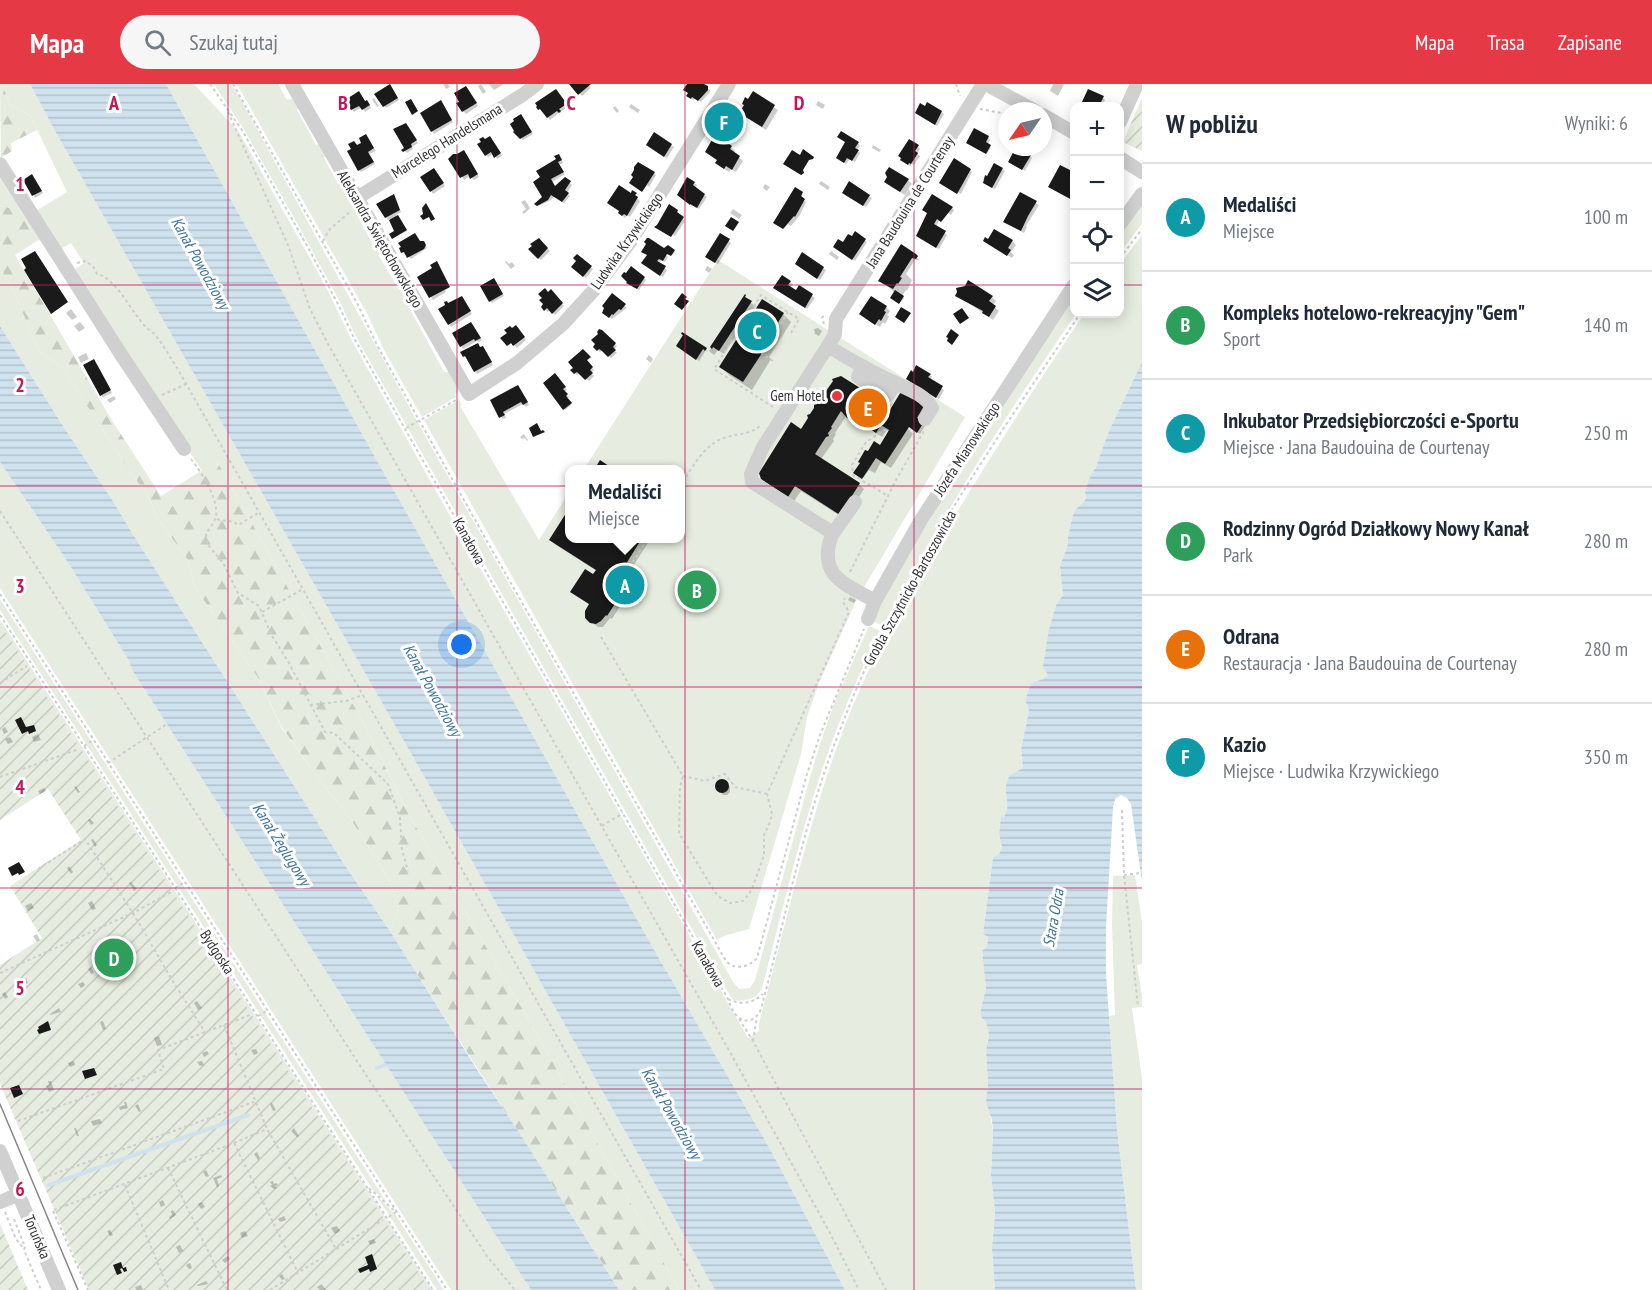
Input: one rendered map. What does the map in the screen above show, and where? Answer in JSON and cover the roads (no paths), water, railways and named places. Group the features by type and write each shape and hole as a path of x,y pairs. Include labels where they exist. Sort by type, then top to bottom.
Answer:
{"street":[{"name":"Aleksandra Świętochowskiego","path":"292,84 469,393"},
{"name":"Marcelego Handelsmana","path":"359,200 537,84"},
{"name":"Ludwika Krzywickiego","path":"469,393 517,363 563,324 593,291 630,242 729,84"},
{"path":"985,84 1018,102"},
{"name":"Jana Baudouina de Courtenay","path":"832,536 821,525 752,482 751,474 763,447 835,334 836,319 985,84"},
{"path":"1124,111 1137,84"},
{"path":"1052,120 1070,131"},
{"path":"1124,161 1142,172"},
{"path":"0,164 184,449"},
{"path":"1124,217 1142,194"},
{"name":"Józefa Mianowskiego","path":"868,619 875,601 921,520 1070,291"},
{"path":"828,346 926,400 932,408 925,419"},
{"path":"855,502 832,536 828,558 835,576 847,586 875,601"},
{"name":"Toruńska","path":"0,1151 59,1290"},
{"path":"1,1204 19,1194"}],"water":[{"name":"Kanał Powodziowy","path":"30,84 166,84 660,960 770,1149 845,1290 715,1290"},
{"name":"Kanał Żeglugowy","path":"0,326 619,1290 531,1290 132,670 129,661 67,561 0,462"},
{"name":"Stara Odra","path":"1142,362 1142,882 1131,804 1121,795 1115,799 1113,808 1106,927 1106,974 1117,1129 1136,1290 995,1290 992,1248 995,1213 991,1175 993,1133 992,1120 986,1102 988,1085 986,1051 989,1035 986,1022 980,1013 986,988 982,951 987,946 988,937 983,934 993,857 999,854 1002,847 999,834 1001,816 1004,817 1007,809 1006,786 1009,776 1023,768 1021,750 1029,710 1025,700 1031,683 1048,675 1043,667 1049,629 1056,605 1063,595 1060,566 1068,544 1073,515 1084,502 1091,474"}],"waterway":[{"path":"377,1068 385,1065"},
{"path":"49,1185 248,1115"}],"tram line":[{"path":"0,1104 78,1290"}],"place":[{"name":"Kazio","path":"724,122"},
{"name":"Inkubator Przedsiębiorczości e-Sportu","path":"757,331"},
{"name":"Gem Hotel","path":"837,396"},
{"name":"Odrana","path":"868,408"},
{"name":"Medaliści","path":"625,585"},
{"name":"Kompleks hotelowo-rekreacyjny \"Gem\"","path":"697,590"},
{"name":"Rodzinny Ogród Działkowy Nowy Kanał","path":"114,958"}]}
